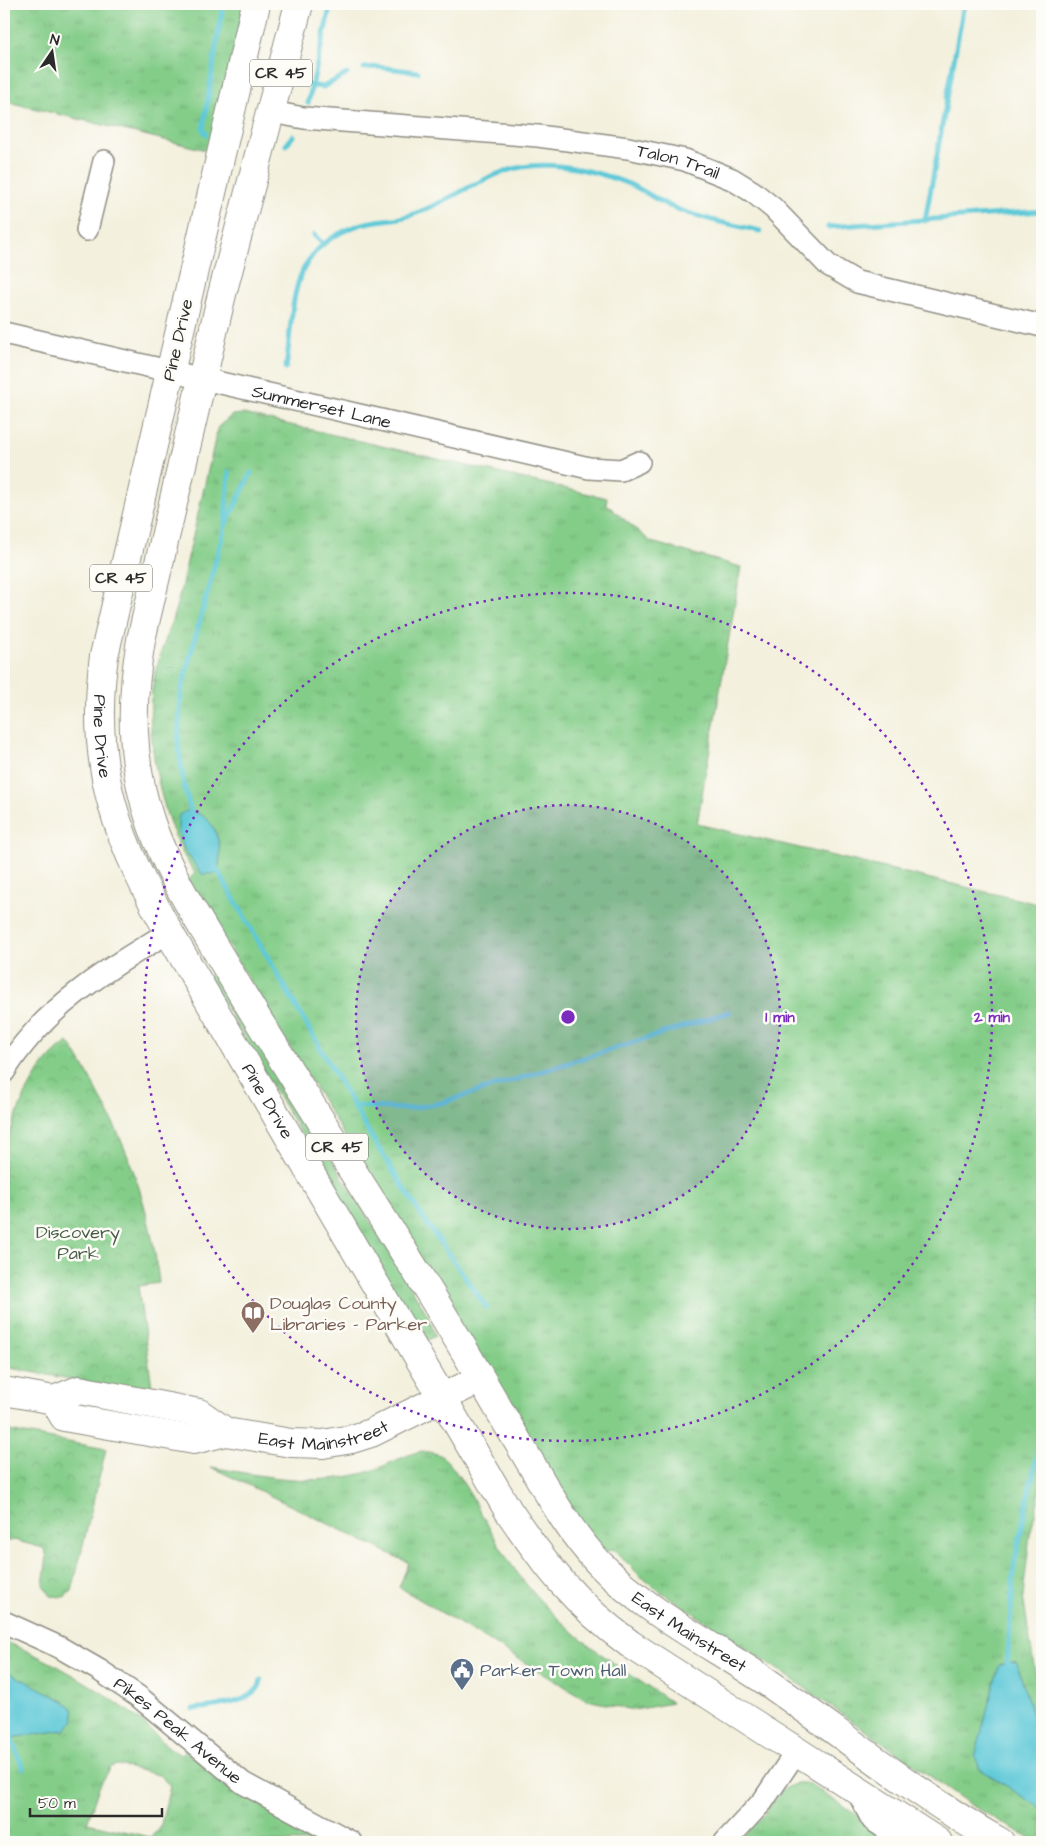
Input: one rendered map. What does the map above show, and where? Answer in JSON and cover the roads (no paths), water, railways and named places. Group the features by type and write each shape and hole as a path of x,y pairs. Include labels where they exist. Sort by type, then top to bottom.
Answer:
{"main road":[{"name":"Pine Drive","path":"256,4 108,635 102,673 100,725 105,778 116,820 138,877 444,1398"},
{"name":"Pine Drive","path":"299,4 202,378 145,618 132,710 133,741 147,812 166,860 219,954 299,1088 424,1283 480,1379"},
{"name":"East Mainstreet","path":"4,1390 54,1400 64,1416 194,1440 226,1432 291,1443 339,1442 371,1433 480,1379 566,1521 585,1548 612,1576 663,1617 768,1683 927,1796 1000,1842"},
{"path":"444,1398 508,1510 548,1567 576,1600 601,1623 630,1644 862,1795 938,1842"}],"street":[{"name":"Talon Trail","path":"270,112 304,118 538,136 628,148 685,160 732,179 753,192 773,208 828,265 857,282 1042,326"},
{"path":"87,230 104,161"},
{"name":"Summerset Lane","path":"4,333 598,470 621,470 639,462"},
{"path":"4,1072 26,1040 69,998 169,932"},
{"name":"Pikes Peak Avenue","path":"4,1622 40,1638 99,1670 139,1698 243,1783 351,1842"},
{"path":"725,1842 763,1801 796,1752"},
{"path":"862,1795 874,1818 911,1842"}],"water":[{"path":"186,811 197,813 212,825 219,844 220,854 216,874 202,874 183,847 178,832 178,824 179,815"},
{"path":"1008,1662 1017,1663 1032,1715 1042,1730 1042,1809 980,1769 975,1756 999,1665"},
{"path":"4,1670 66,1702 73,1709 74,1720 65,1730 4,1739"}],"waterway":[{"path":"206,134 203,129 223,4"},
{"path":"308,103 331,4"},
{"path":"925,221 964,4"},
{"path":"364,68 378,67 418,72"},
{"path":"299,84 323,87 347,74"},
{"path":"286,145 293,136"},
{"path":"286,368 298,282 306,264 318,249 335,236 359,225 401,218 428,209 494,175 508,170 535,165 549,165 590,171 629,184 666,205 694,215 760,231"},
{"path":"828,227 1042,211"},
{"path":"314,235 322,243"},
{"path":"225,523 229,472"},
{"path":"192,816 184,785 178,744 181,691 225,526 251,473"},
{"path":"215,866 371,1136 423,1218 487,1308"},
{"path":"353,1106 406,1109 441,1103 730,1012"},
{"path":"1007,1668 1014,1566 1042,1429"},
{"path":"193,1709 222,1705 244,1699 258,1688 261,1680"},
{"path":"9,1733 23,1768"}],"place":[{"name":"Douglas County Libraries - Parker","path":"253,1334"},
{"name":"Parker Town Hall","path":"462,1691"}],"park label":[{"name":"Discovery Park","path":"78,1242"}]}
